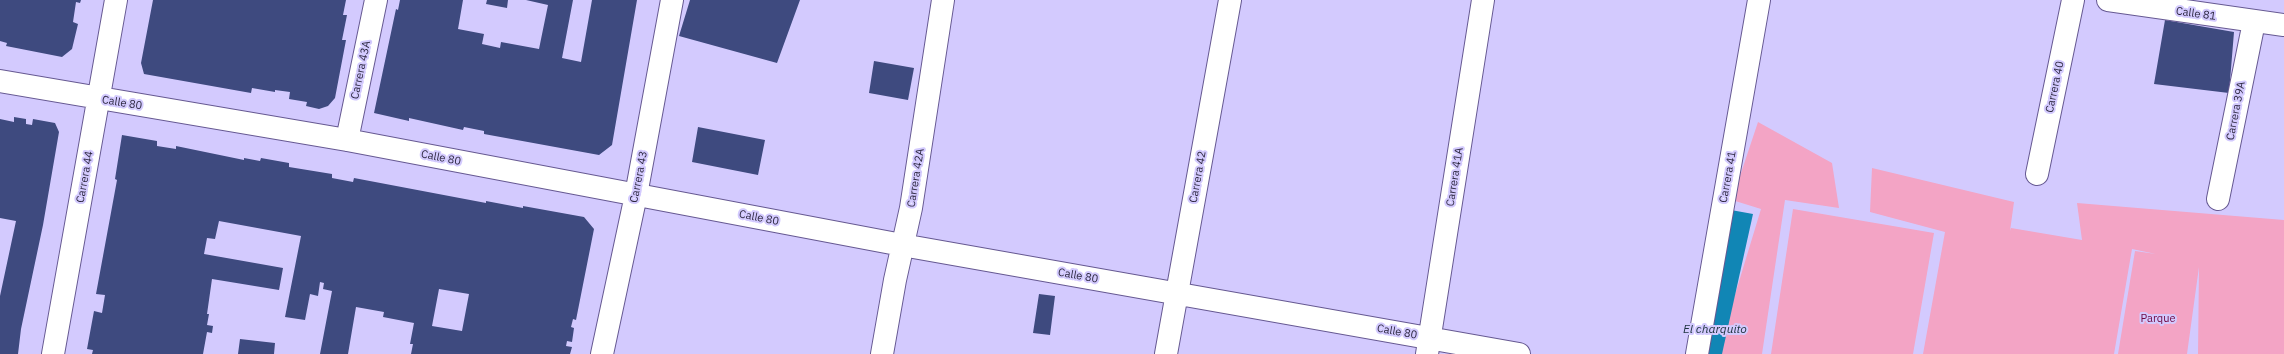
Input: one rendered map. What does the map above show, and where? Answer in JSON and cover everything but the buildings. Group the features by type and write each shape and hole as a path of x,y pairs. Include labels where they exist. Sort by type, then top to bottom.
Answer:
{"street":[{"name":"Carrera 44","path":"53,354 97,99 116,0"},
{"name":"Carrera 43A","path":"347,140 376,0"},
{"name":"Carrera 43","path":"602,354 636,195 672,0"},
{"name":"Carrera 42A","path":"882,354 902,245 911,208 943,0"},
{"name":"Carrera 42","path":"1166,354 1230,0"},
{"name":"Carrera 41A","path":"1428,346 1482,0"},
{"name":"Carrera 41","path":"1696,354 1759,0"},
{"name":"Carrera 40","path":"2037,174 2073,0"},
{"name":"Calle 81","path":"2108,0 2140,3 2284,26"},
{"name":"Carrera 39A","path":"2218,199 2254,22"},
{"name":"Calle 80","path":"0,81 97,99 347,140 902,245 1177,294 1428,346 1519,354"}],"green space":[{"path":"1758,122 1832,163 1839,208 1785,200 1762,354 1717,354 1761,209 1732,200"},
{"name":"Parque","path":"1872,168 2014,202 2010,231 2011,228 2082,240 2077,203 2284,220 2284,354 2198,354 2199,267 2187,354 2118,354 2135,251 2156,254 2132,249 2114,354 1923,354 1945,232 1870,212"},
{"path":"1793,209 1934,233 1913,354 1771,354"}],"water":[{"name":"El charquito","path":"1731,210 1753,214 1722,354 1697,354"}]}
